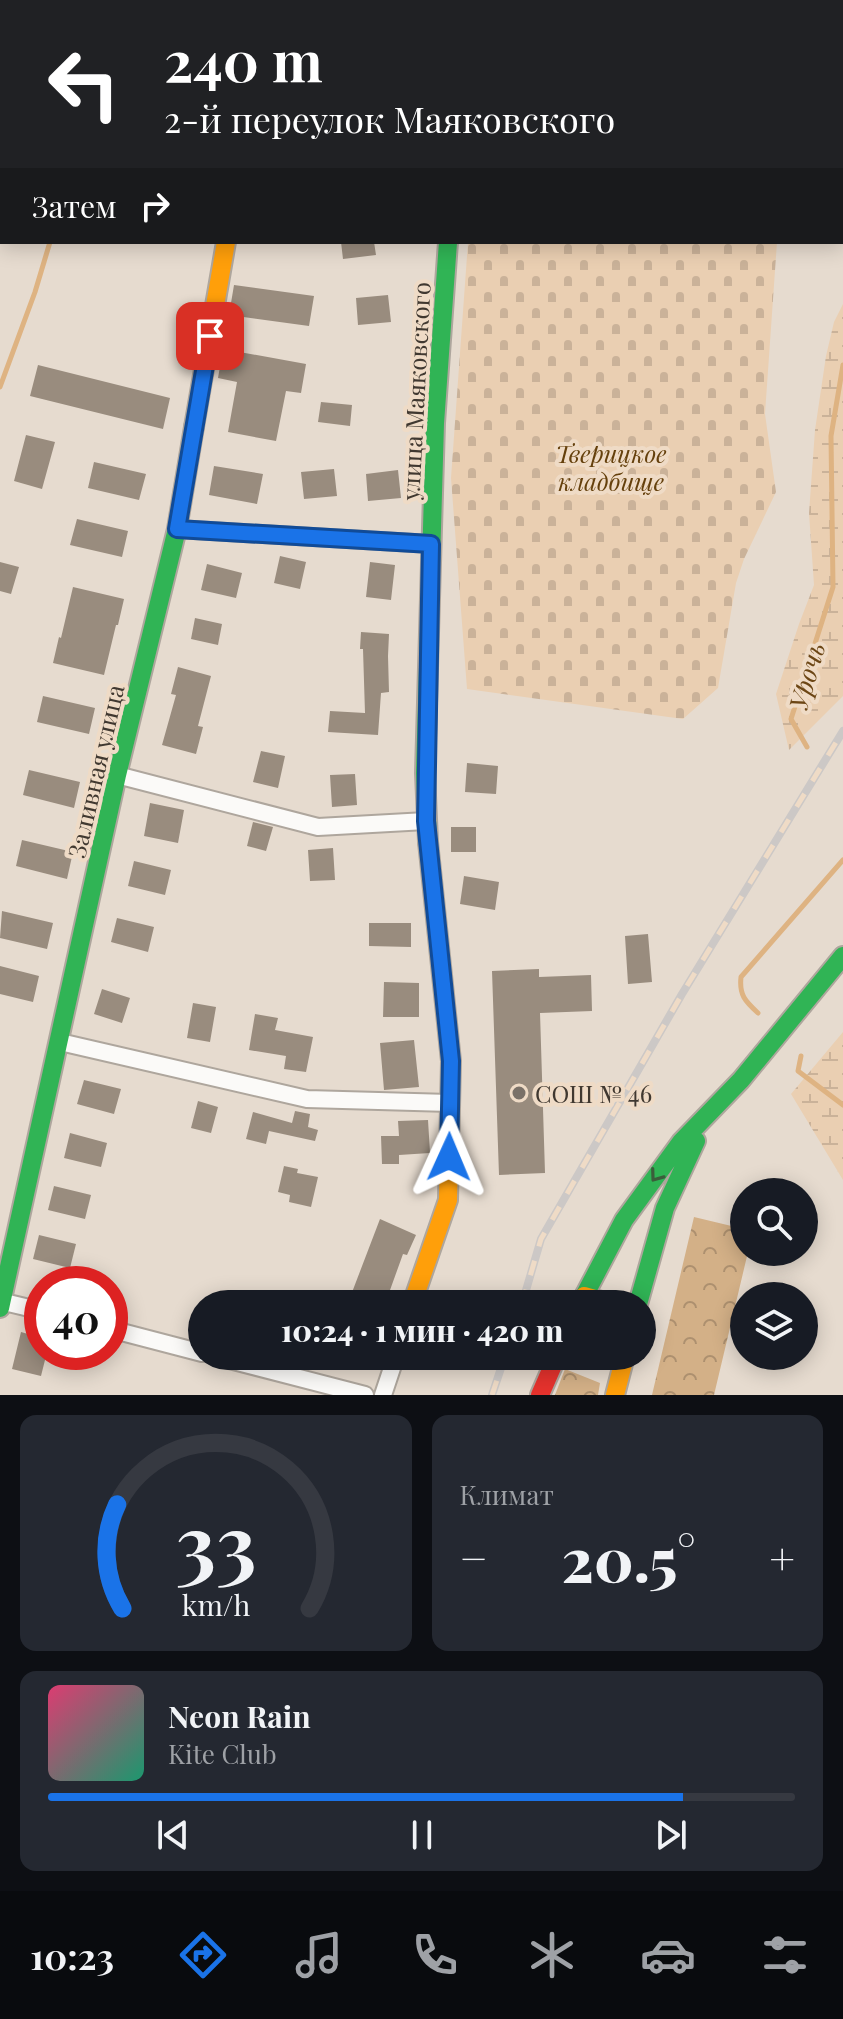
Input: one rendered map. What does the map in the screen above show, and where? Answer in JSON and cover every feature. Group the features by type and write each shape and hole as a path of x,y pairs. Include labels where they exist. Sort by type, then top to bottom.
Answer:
{"street":[{"name":"Заливная улица","path":"1,1303 117,775 177,529 226,244"},
{"name":"улица Маяковского","path":"417,1290 448,1200 451,1061 426,821 435,423 448,244"},
{"path":"177,529 431,544"},
{"path":"117,775 318,827 426,821"},
{"path":"587,1290 624,1220 681,1142 741,1080 843,956"},
{"path":"60,1042 307,1099 450,1103"},
{"path":"642,1290 665,1208 707,1117"},
{"path":"1,1303 24,1307"},
{"path":"128,1334 188,1349"},
{"path":"268,1370 365,1395"},
{"path":"383,1395 391,1370"},
{"path":"540,1395 551,1370"},
{"path":"615,1395 621,1370"}],"green space":[{"name":"Тверицкое кладбище","path":"468,244 777,244 765,414 776,492 736,583 718,688 683,719 467,689 451,478"},
{"path":"843,304 843,696 789,750 776,694 814,585 809,513 815,430 826,356 834,322"},
{"path":"843,1032 843,1180 791,1094"},
{"path":"694,1217 730,1226 730,1266 745,1266 741,1282 730,1282 730,1328 714,1395 652,1395"},
{"path":"565,1370 600,1383 598,1395 555,1395"}],"building":[{"path":"341,244 374,244 376,255 343,259"},
{"path":"234,285 314,296 309,326 229,315"},
{"path":"388,295 391,322 358,325 356,298"},
{"path":"223,349 306,364 301,393 286,391 276,441 228,432 237,382 218,378"},
{"path":"38,365 170,398 163,429 30,396"},
{"path":"321,402 352,405 350,426 318,422"},
{"path":"26,435 55,442 42,489 14,481"},
{"path":"94,462 146,474 139,500 88,488"},
{"path":"214,466 263,474 257,504 209,495"},
{"path":"334,469 337,496 304,499 301,472"},
{"path":"398,470 401,498 368,501 366,474"},
{"path":"77,519 128,531 122,557 70,545"},
{"path":"280,556 306,562 300,589 274,583"},
{"path":"0,562 19,567 11,594 0,591"},
{"path":"370,562 395,565 391,600 366,597"},
{"path":"207,564 242,573 236,598 201,590"},
{"path":"73,587 124,599 104,675 53,663"},
{"path":"195,618 222,624 218,645 191,639"},
{"path":"361,632 389,634 389,692 381,693 378,735 328,732 330,711 365,713"},
{"path":"178,667 211,676 198,726 203,727 196,754 162,745 176,695 171,694"},
{"path":"43,696 95,708 89,734 37,722"},
{"path":"261,751 285,756 278,788 253,782"},
{"path":"467,763 498,766 496,794 465,792"},
{"path":"29,770 80,782 74,808 23,795"},
{"path":"355,774 357,805 332,807 330,775"},
{"path":"150,803 184,810 178,843 144,836"},
{"path":"253,822 273,827 266,851 247,846"},
{"path":"451,827 476,827 476,852 451,852"},
{"path":"22,840 73,852 67,879 16,866"},
{"path":"333,848 335,880 310,881 308,850"},
{"path":"134,861 171,870 165,895 128,886"},
{"path":"464,876 499,882 495,910 460,904"},
{"path":"2,911 53,923 47,949 0,938"},
{"path":"117,918 154,927 148,952 111,942"},
{"path":"369,923 411,923 411,947 369,946"},
{"path":"648,934 652,982 628,984 625,936"},
{"path":"0,966 39,976 33,1002 0,994"},
{"name":"СОШ № 46","path":"539,969 539,977 591,975 592,1011 540,1013 545,1173 499,1175 492,971"},
{"path":"384,982 419,983 419,1017 383,1017"},
{"path":"102,989 130,998 122,1023 94,1014"},
{"path":"193,1003 216,1007 210,1042 187,1038"},
{"path":"255,1014 278,1018 275,1030 313,1037 306,1072 284,1069 286,1056 249,1050"},
{"path":"414,1040 419,1087 384,1090 380,1043"},
{"path":"84,1080 121,1089 114,1114 77,1104"},
{"path":"198,1101 218,1107 211,1133 191,1128"},
{"path":"295,1111 310,1114 308,1127 318,1130 315,1141 269,1131 266,1144 246,1139 253,1112 292,1123"},
{"path":"428,1120 430,1153 399,1155 399,1164 382,1164 381,1136 399,1136 398,1121"},
{"path":"70,1133 107,1143 101,1167 64,1158"},
{"path":"284,1166 298,1169 297,1173 318,1177 311,1207 289,1202 290,1195 278,1192"},
{"path":"54,1186 91,1195 85,1219 48,1210"},
{"path":"380,1219 416,1235 407,1255 403,1254 390,1290 353,1290"},
{"path":"39,1235 76,1244 70,1266 33,1259"},
{"path":"21,1332 24,1333 24,1370 42,1370 41,1376 12,1369"}],"waterway":[{"path":"0,387 49,244"},
{"name":"Урочь","path":"807,747 791,719 833,587 831,436 843,365"},
{"name":"Урочь","path":"758,1013 744,997 741,977 843,860"},
{"name":"Урочь","path":"801,1056 798,1071 843,1105"}],"railway":[{"path":"526,1290 541,1239 682,994 843,731"},
{"path":"492,1395 500,1370"}],"traffic: fast":[{"path":"428,842 425,773 435,423 448,244"},
{"path":"0,1308 117,775 177,529 194,427"},
{"path":"587,1290 624,1220 681,1142 741,1080 843,956"},
{"path":"642,1290 665,1208 696,1141"}],"traffic: slow":[{"path":"194,427 226,244"},
{"path":"417,1290 448,1200 451,1061 428,842"},
{"path":"615,1395 621,1370"}],"traffic: jam":[{"path":"540,1395 551,1370"}],"place":[{"name":"СОШ № 46","path":"519,1093"}],"route":[{"path":"210,336 177,529 431,544 426,821 451,1061 449,1157"}]}
